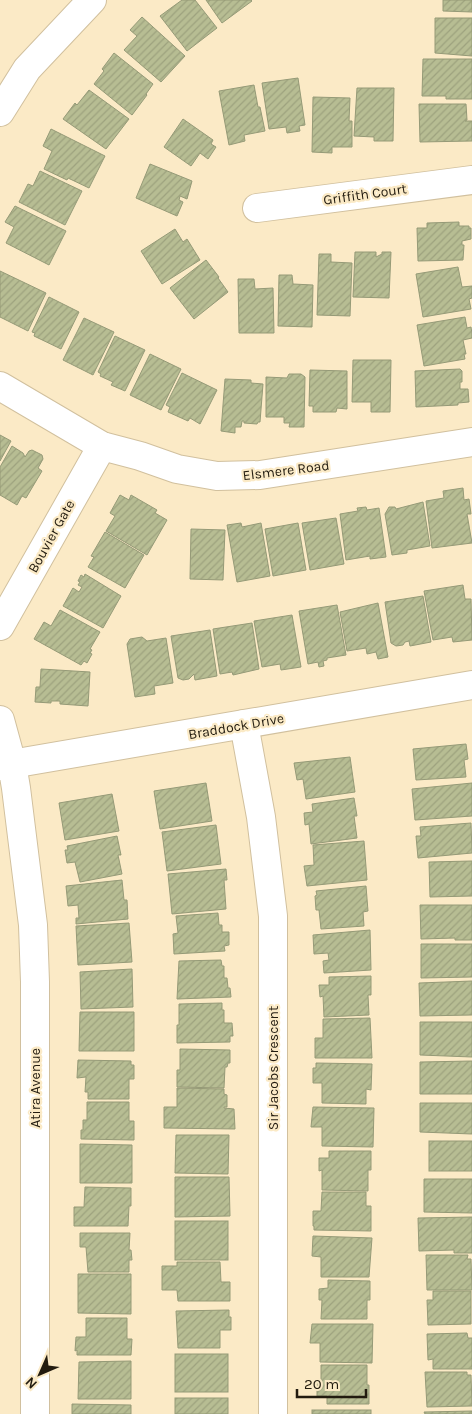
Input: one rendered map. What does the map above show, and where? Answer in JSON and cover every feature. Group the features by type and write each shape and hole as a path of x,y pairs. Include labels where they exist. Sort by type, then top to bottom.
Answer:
{"street":[{"path":"0,112 27,69 92,0"},
{"name":"Griffith Court","path":"257,208 472,180"},
{"name":"Elsmere Road","path":"0,386 102,446 140,456 177,469 217,476 260,475 472,442"},
{"name":"Bouvier Gate","path":"0,626 102,446"},
{"name":"Braddock Drive","path":"6,765 472,685"},
{"path":"0,720 6,765"},
{"name":"Sir Jacobs Crescent","path":"244,724 261,817 273,916 273,1414"},
{"name":"Atira Avenue","path":"6,765 33,925 35,982 35,1414"}],"building":[{"path":"182,0 195,0 217,28 187,51 160,16"},
{"path":"206,0 251,0 252,1 222,23"},
{"path":"443,0 472,0 472,12 443,11"},
{"path":"142,17 185,56 161,82 124,50 137,36 130,30"},
{"path":"435,18 472,18 472,56 435,53"},
{"path":"114,53 153,84 132,115 94,84"},
{"path":"423,59 472,59 472,99 446,99 446,96 422,96"},
{"path":"298,78 305,125 299,126 300,131 287,133 286,127 269,129 262,83"},
{"path":"254,85 265,131 244,135 245,141 229,145 219,91"},
{"path":"357,88 394,88 393,141 374,141 374,137 354,136"},
{"path":"89,90 129,119 106,149 63,119 75,103 77,105"},
{"path":"313,97 350,98 349,121 352,121 352,147 332,147 332,153 312,152"},
{"path":"419,104 466,104 467,120 465,121 472,121 472,141 420,142"},
{"path":"183,119 213,140 211,144 216,147 208,159 200,153 191,166 164,147"},
{"path":"51,129 105,156 89,188 44,169 52,151 43,146"},
{"path":"150,164 192,181 187,199 180,196 179,200 183,202 177,216 136,198"},
{"path":"40,171 82,191 65,225 19,202 28,184 33,186"},
{"path":"15,206 66,231 49,265 6,243 14,227 5,222"},
{"path":"459,222 459,226 469,226 471,228 471,239 462,241 462,245 464,245 463,260 418,261 417,228 427,228 427,223"},
{"path":"175,229 183,242 187,239 200,260 162,284 141,251"},
{"path":"355,252 376,252 376,257 382,254 382,252 391,252 389,298 353,297"},
{"path":"319,254 331,254 331,262 352,263 350,316 317,315"},
{"path":"206,260 228,292 194,319 170,288"},
{"path":"458,267 462,287 472,286 472,298 469,299 471,309 423,317 416,274"},
{"path":"0,271 46,293 28,331 0,317"},
{"path":"279,275 292,275 293,284 313,285 312,327 278,326"},
{"path":"238,279 254,279 255,289 273,288 274,333 239,333"},
{"path":"49,297 79,312 61,349 34,336 35,333 32,332"},
{"path":"465,317 467,328 471,327 472,338 463,340 466,354 464,354 465,359 424,366 417,325"},
{"path":"84,318 114,332 93,375 63,360"},
{"path":"115,336 145,350 125,391 111,385 113,382 100,376 101,374 98,372"},
{"path":"150,354 181,369 161,410 130,395"},
{"path":"353,360 391,360 390,412 371,412 371,402 352,402"},
{"path":"460,369 462,371 462,382 460,382 460,389 468,389 469,402 458,403 458,405 416,407 415,371"},
{"path":"310,370 347,371 347,409 337,408 336,412 313,412 313,406 309,406"},
{"path":"182,373 217,390 200,424 190,418 188,421 168,412 170,407 166,405"},
{"path":"289,374 301,374 305,377 304,427 289,427 290,423 284,423 284,417 266,417 266,377 287,378"},
{"path":"225,379 251,380 251,383 263,384 260,422 257,424 244,423 242,421 241,427 235,427 235,433 221,431"},
{"path":"0,435 11,441 0,461"},
{"path":"12,446 23,453 25,457 32,450 42,455 43,459 38,468 42,471 26,498 22,496 17,505 0,495 0,467"},
{"path":"463,488 464,500 469,499 471,514 467,514 472,543 432,548 426,501 444,498 443,491"},
{"path":"120,495 129,500 131,495 157,510 155,513 167,520 147,555 106,531 115,516 110,513"},
{"path":"423,502 430,546 407,550 407,553 392,555 385,514 389,507 395,507 396,509"},
{"path":"366,507 367,510 379,508 386,557 370,559 370,556 346,560 340,514 358,511 357,508"},
{"path":"336,518 344,564 310,570 302,523"},
{"path":"241,523 242,527 261,523 270,576 237,582 227,525"},
{"path":"298,523 306,570 273,576 265,529"},
{"path":"191,529 225,530 223,580 190,579"},
{"path":"105,532 144,555 125,588 88,567 94,557 91,556"},
{"path":"85,574 121,596 103,628 63,606 73,588 79,592 82,587 78,585 80,582 78,581 81,575 84,577"},
{"path":"463,585 465,599 471,599 472,640 453,642 452,637 433,640 424,591"},
{"path":"423,596 431,642 410,646 409,641 403,645 396,646 391,643 385,602"},
{"path":"378,603 388,657 378,659 376,652 367,654 366,648 347,651 340,612"},
{"path":"337,605 346,655 327,658 327,660 323,661 324,666 319,667 318,662 308,664 299,611"},
{"path":"60,610 100,632 90,649 92,654 87,663 84,661 81,665 34,639 44,622 51,626"},
{"path":"292,615 301,667 281,670 280,664 262,667 254,621"},
{"path":"252,623 259,669 233,675 232,672 220,674 213,629"},
{"path":"210,630 217,676 195,680 194,674 189,679 183,680 178,678 171,636"},
{"path":"142,637 147,641 166,638 173,683 154,686 155,694 135,697 127,644 130,639"},
{"path":"41,669 90,672 88,706 60,704 60,701 51,701 51,703 35,702 36,687 40,687"},
{"path":"466,744 468,759 464,760 466,777 416,780 413,749"},
{"path":"350,757 355,792 306,799 303,779 297,780 294,763"},
{"path":"206,783 212,821 160,829 154,791"},
{"path":"472,783 472,816 415,820 412,789"},
{"path":"112,794 119,831 65,840 59,803"},
{"path":"354,798 357,816 354,816 357,838 311,844 309,824 305,825 304,813 313,812 312,804"},
{"path":"471,823 472,853 418,858 416,836 421,836 420,827"},
{"path":"216,825 221,864 167,871 162,832"},
{"path":"117,836 122,874 80,882 75,862 67,863 65,850 68,850 67,846"},
{"path":"364,841 367,880 307,886 304,866 314,865 313,845"},
{"path":"472,861 472,896 430,897 429,862"},
{"path":"226,869 227,880 224,880 226,909 172,914 168,874"},
{"path":"122,880 124,900 127,900 128,919 76,924 76,918 79,918 78,905 68,906 66,886"},
{"path":"366,886 368,911 363,912 364,926 321,929 319,910 316,910 316,891"},
{"path":"420,905 472,905 472,940 455,940 455,938 421,939"},
{"path":"218,913 222,932 229,932 229,945 224,946 225,951 174,954 173,934 178,933 176,916"},
{"path":"129,923 132,962 78,965 76,926"},
{"path":"370,930 371,970 324,973 323,961 329,960 328,953 314,954 313,935"},
{"path":"421,944 472,944 472,977 421,978"},
{"path":"221,960 222,966 224,966 224,978 227,978 231,997 177,999 179,961"},
{"path":"132,969 133,1007 81,1009 80,972"},
{"path":"371,976 371,995 368,995 369,1015 324,1017 323,996 320,997 319,985 329,985 329,977"},
{"path":"472,981 472,1015 420,1016 419,983"},
{"path":"222,1003 224,1023 232,1023 233,1036 230,1036 230,1042 177,1043 179,1004"},
{"path":"80,1012 134,1012 134,1051 79,1051"},
{"path":"370,1018 372,1058 315,1058 315,1038 323,1038 323,1019"},
{"path":"420,1022 472,1022 472,1057 420,1055"},
{"path":"180,1049 230,1050 230,1063 225,1067 224,1088 177,1087 177,1070 180,1070"},
{"path":"78,1060 131,1061 131,1065 134,1065 134,1079 129,1079 129,1099 88,1099 88,1092 85,1092 86,1077 77,1078"},
{"path":"472,1061 472,1094 420,1094 420,1062"},
{"path":"316,1063 372,1064 371,1090 366,1089 366,1104 322,1103 322,1083 313,1083 313,1068 316,1068"},
{"path":"177,1088 224,1089 224,1094 227,1095 227,1107 224,1108 234,1109 235,1129 164,1128 164,1107 177,1107"},
{"path":"87,1102 129,1102 129,1121 134,1121 134,1140 81,1139 83,1120 87,1120"},
{"path":"420,1103 472,1103 472,1134 420,1132"},
{"path":"313,1107 374,1108 373,1147 322,1146 322,1127 311,1127"},
{"path":"176,1135 229,1135 228,1174 175,1173"},
{"path":"429,1141 472,1141 472,1171 429,1171"},
{"path":"80,1144 132,1145 132,1183 80,1183"},
{"path":"329,1151 371,1151 371,1170 368,1170 368,1191 322,1190 322,1170 319,1171 319,1158 329,1158"},
{"path":"175,1177 229,1177 230,1216 175,1217"},
{"path":"424,1179 472,1179 472,1213 424,1212"},
{"path":"85,1187 131,1188 128,1226 74,1226 74,1207 84,1207"},
{"path":"322,1192 366,1192 366,1206 371,1206 371,1231 314,1230 313,1211 321,1211"},
{"path":"472,1217 472,1253 454,1253 454,1250 419,1251 418,1218"},
{"path":"175,1221 228,1221 228,1260 175,1260"},
{"path":"80,1233 130,1233 129,1250 131,1250 132,1260 129,1260 129,1272 88,1272 86,1247 80,1247"},
{"path":"313,1236 372,1238 369,1277 321,1277 321,1257 312,1256"},
{"path":"426,1255 468,1255 467,1259 471,1259 472,1290 427,1290"},
{"path":"177,1262 220,1262 221,1282 230,1282 230,1301 178,1301 177,1290 162,1290 162,1266 177,1266"},
{"path":"78,1274 131,1274 131,1314 78,1313"},
{"path":"328,1280 370,1281 367,1319 321,1319 322,1300 319,1300 319,1289 328,1288"},
{"path":"433,1291 471,1291 471,1324 428,1325 427,1300 433,1300"},
{"path":"229,1310 231,1330 220,1330 220,1348 178,1348 176,1311"},
{"path":"86,1318 127,1318 127,1339 132,1339 131,1355 77,1355 77,1350 75,1351 76,1337 86,1337"},
{"path":"312,1324 373,1324 372,1363 320,1362 320,1343 310,1343"},
{"path":"467,1333 468,1338 472,1338 472,1369 433,1369 433,1359 428,1360 427,1334"},
{"path":"175,1354 228,1354 228,1392 175,1392"},
{"path":"131,1361 131,1399 78,1399 79,1362"},
{"path":"321,1365 367,1365 369,1404 327,1404 327,1396 317,1396 317,1384 321,1384"},
{"path":"425,1372 467,1372 467,1375 471,1375 472,1406 427,1407"},
{"path":"175,1398 228,1398 228,1414 175,1414"},
{"path":"72,1404 131,1405 131,1414 72,1414"},
{"path":"312,1410 371,1410 371,1414 312,1414"},
{"path":"472,1411 472,1414 425,1414 424,1412"}]}
